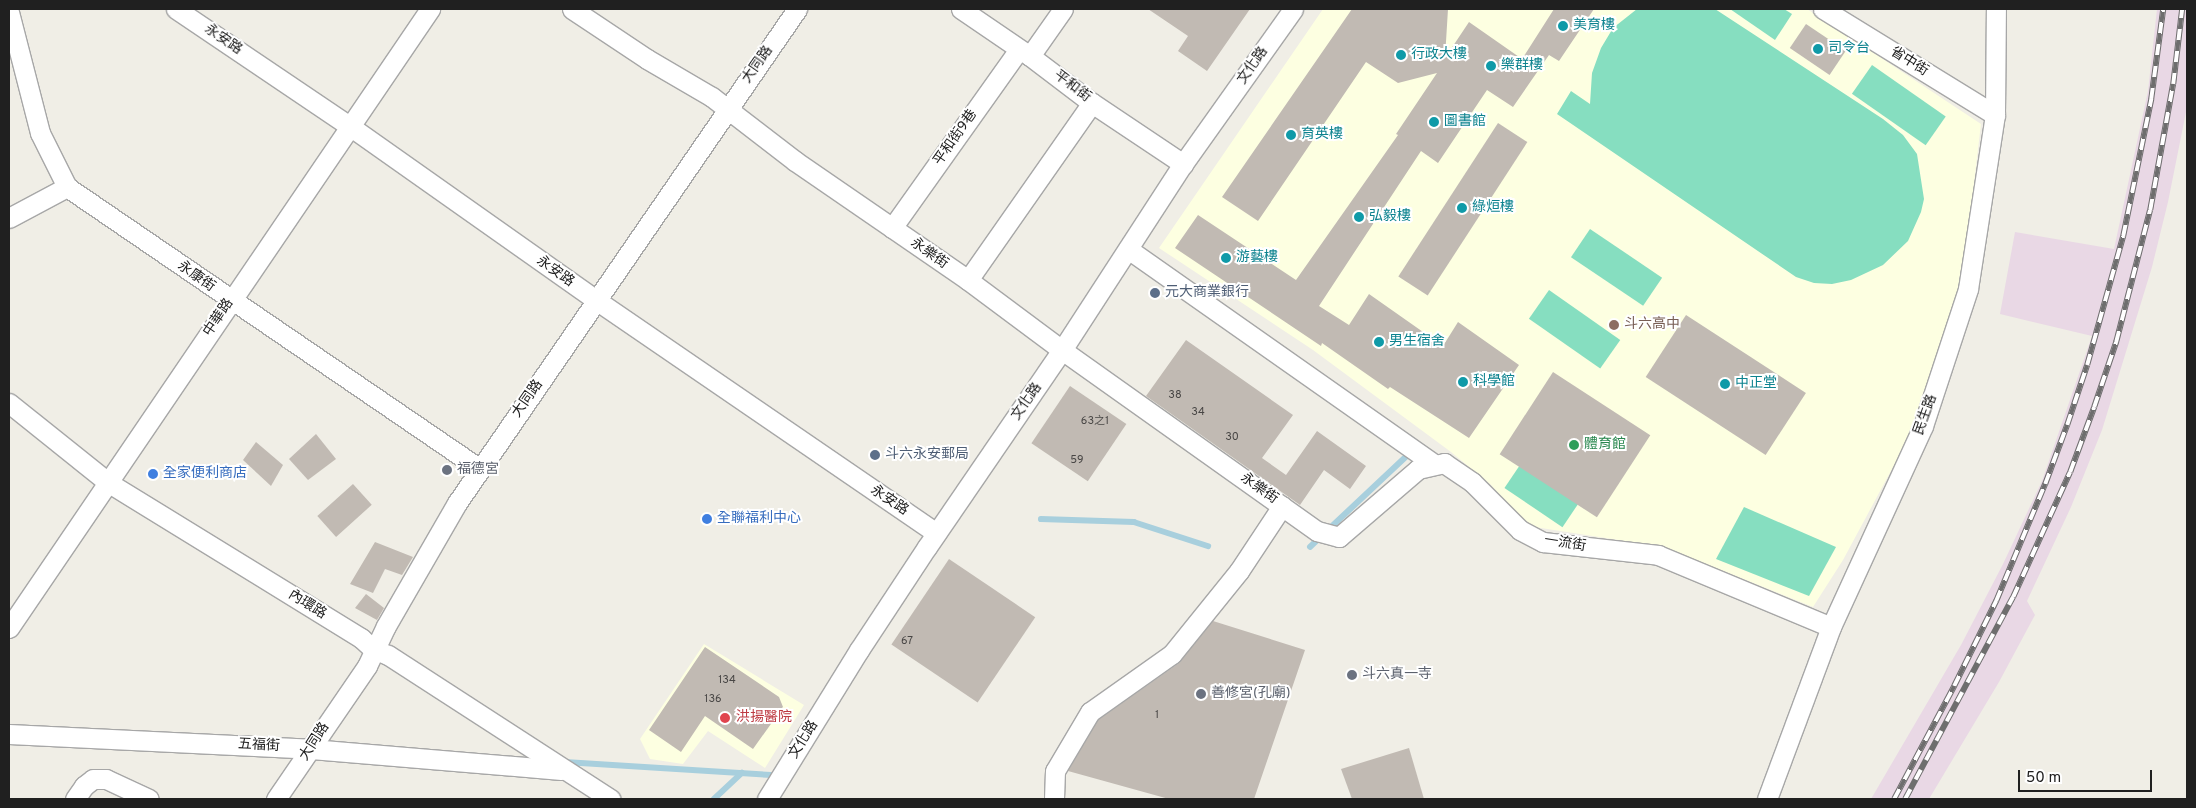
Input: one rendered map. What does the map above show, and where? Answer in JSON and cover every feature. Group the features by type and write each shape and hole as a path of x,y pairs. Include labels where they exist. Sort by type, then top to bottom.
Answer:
{"street":[{"name":"永安路","path":"176,9 351,127 596,300 936,533"},
{"name":"中華路","path":"9,628 430,9"},
{"name":"永樂街","path":"572,9 647,59 712,97 795,161 968,280 1062,350 1317,531 1339,536 1418,470 1434,464"},
{"name":"大同路","path":"276,799 367,666 373,649 457,503 797,9"},
{"name":"平和街","path":"961,9 1024,52 1092,103 1183,164"},
{"name":"平和街9巷","path":"892,228 1024,52 1063,9"},
{"name":"文化路","path":"768,799 854,658 936,533 1062,350 1183,164 1293,9"},
{"name":"省中街","path":"1823,9 1995,115"},
{"name":"民生路","path":"1767,799 1831,627 1923,426 1968,289 1995,115 1996,9"},
{"name":"永康街","path":"9,12 40,133 66,187 480,469"},
{"path":"968,280 1092,103"},
{"path":"9,218 66,187"},
{"name":"一流街","path":"1128,249 1434,464 1444,463 1472,482 1520,530 1542,542 1658,555 1831,627"},
{"name":"內環路","path":"9,403 109,483 361,638 373,649 388,655 611,799"},
{"name":"永樂街","path":"1054,799 1055,771 1090,712 1172,654 1238,571 1282,506"},
{"name":"五福街","path":"9,734 315,742 568,771"},
{"path":"75,799 84,786 93,780 106,779 149,799"}],"shaded area":[{"name":"斗六高中","path":"1323,9 1807,9 1981,124 1960,301 1921,415 1843,560 1813,607 1664,547 1528,526 1490,484 1451,452 1313,350 1159,248"},
{"path":"2157,9 2187,9 2187,107 2168,202 2152,267 2102,430 2071,507 2027,601 2035,615 1999,682 1929,799 1871,799 1961,645 2003,564 2042,481 2092,336 2000,314 2015,232 2114,249 2148,91"},
{"name":"洪揚醫院","path":"704,644 804,705 765,768 708,731 683,764 650,759 640,739"}],"green space":[{"path":"1637,9 1715,9 1883,119 1903,135 1917,154 1924,199 1921,212 1908,241 1883,265 1851,280 1832,284 1814,283 1796,277 1557,114 1571,91 1590,104 1592,73 1601,48 1613,28"},
{"path":"1730,9 1784,9 1792,14 1775,40"},
{"path":"1872,65 1946,117 1926,145 1852,94"},
{"path":"1590,229 1662,278 1643,306 1571,257"},
{"path":"1549,290 1620,340 1600,369 1529,319"},
{"path":"1524,459 1582,498 1562,527 1504,488"},
{"path":"1744,507 1836,547 1809,596 1716,559"}],"building":[{"path":"1148,9 1250,9 1207,71 1178,51 1188,36"},
{"path":"1352,9 1448,9 1445,58 1469,22 1522,59 1554,9 1594,9 1559,61 1549,55 1513,107 1487,90 1438,163 1421,151 1319,306 1349,325 1369,294 1443,346 1458,322 1519,365 1469,438 1390,387 1388,389 1322,343 1321,346 1175,248 1198,215 1296,280 1398,135 1396,134 1437,73 1398,83 1366,62 1258,221 1222,197"},
{"name":"司令台","path":"1806,24 1846,51 1830,75 1790,48"},
{"name":"綠烜樓","path":"1498,123 1527,142 1428,296 1398,276"},
{"name":"中正堂","path":"1686,315 1806,393 1766,455 1646,377"},
{"path":"1186,340 1293,415 1262,458 1286,475 1317,431 1366,466 1350,489 1324,470 1300,505 1146,396"},
{"name":"體育館","path":"1553,372 1650,435 1597,517 1500,454"},
{"path":"1070,386 1126,424 1088,481 1031,443"},
{"path":"316,434 336,459 308,480 289,459"},
{"path":"256,442 283,465 271,486 243,460"},
{"path":"353,484 372,505 336,537 317,516"},
{"path":"375,542 413,557 402,575 385,569 373,593 350,584"},
{"path":"949,559 1035,617 978,703 891,644"},
{"path":"366,594 384,608 377,620 355,608"},
{"name":"善修宮(孔廟)","path":"1213,621 1305,650 1254,799 1169,799 1068,771 1098,720 1179,663"},
{"name":"洪揚醫院","path":"705,647 779,697 783,707 753,749 705,716 681,752 649,730"},
{"path":"1409,748 1424,799 1352,799 1341,769"}],"waterway":[{"path":"1328,530 1408,455"},
{"path":"1041,519 1134,522 1208,546"},
{"path":"1310,547 1322,536"},
{"path":"565,762 771,775"},
{"path":"714,799 742,773"}],"railway":[{"path":"1894,799 1954,686 1996,601 2045,484 2067,425 2087,365 2123,236 2151,99 2163,9"},
{"path":"1905,799 2013,597 2070,472 2094,407 2116,342 2150,210 2173,84 2182,9"}],"place":[{"name":"美育樓","path":"1563,26"},
{"name":"司令台","path":"1818,49"},
{"name":"行政大樓","path":"1401,55"},
{"name":"樂群樓","path":"1491,66"},
{"name":"圖書館","path":"1434,122"},
{"name":"育英樓","path":"1291,135"},
{"name":"綠烜樓","path":"1462,208"},
{"name":"弘毅樓","path":"1359,217"},
{"name":"游藝樓","path":"1226,258"},
{"name":"元大商業銀行","path":"1155,293"},
{"name":"斗六高中","path":"1614,325"},
{"name":"男生宿舍","path":"1379,342"},
{"name":"科學館","path":"1463,382"},
{"name":"中正堂","path":"1725,384"},
{"name":"體育館","path":"1574,445"},
{"name":"斗六永安郵局","path":"875,455"},
{"name":"福德宮","path":"447,470"},
{"name":"全家便利商店","path":"153,474"},
{"name":"全聯福利中心","path":"707,519"},
{"name":"斗六真一寺","path":"1352,675"},
{"name":"善修宮(孔廟)","path":"1201,694"},
{"name":"洪揚醫院","path":"725,718"}]}
